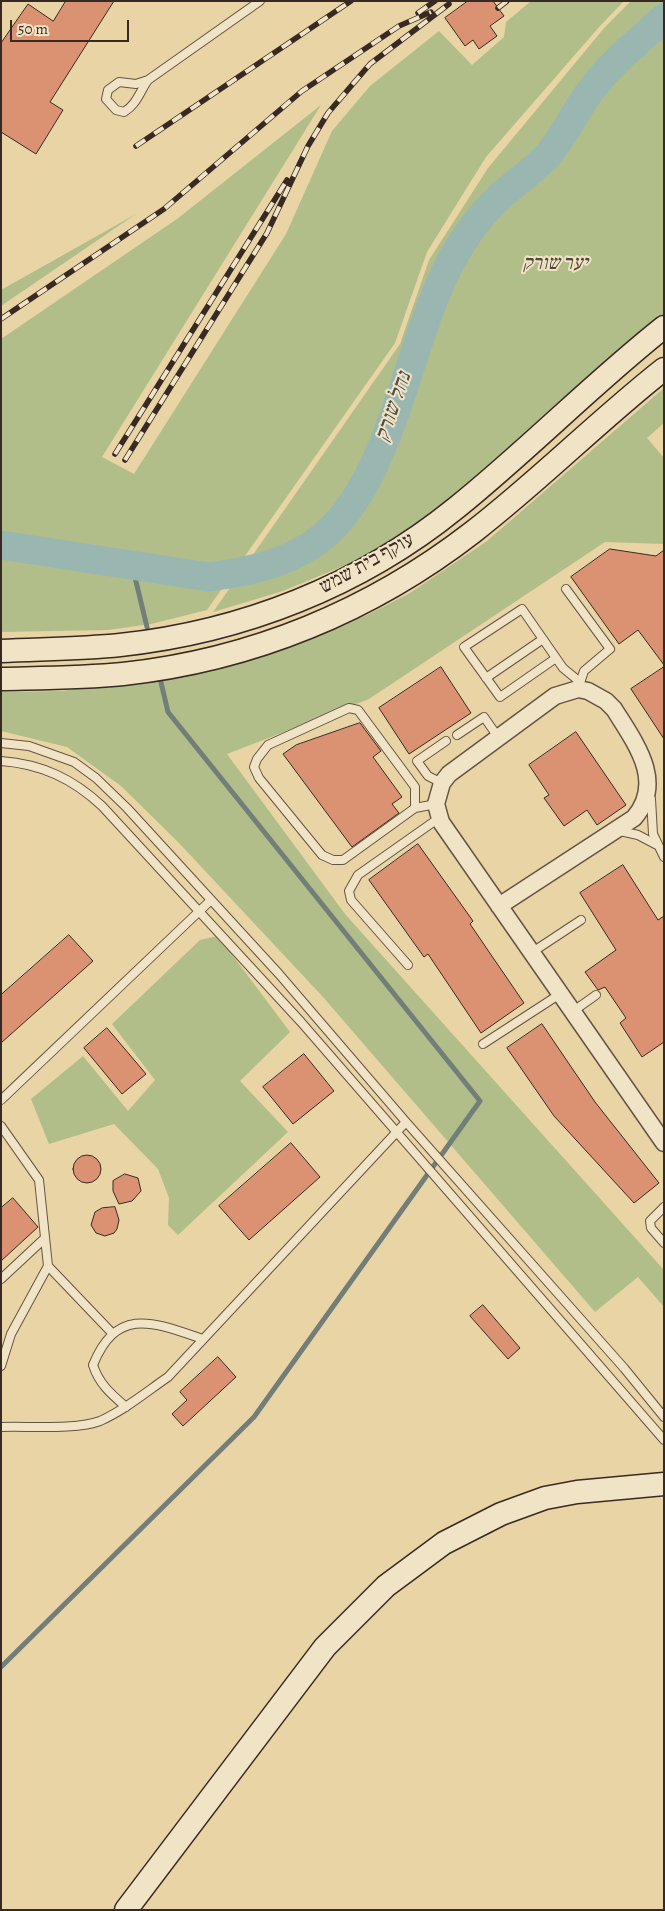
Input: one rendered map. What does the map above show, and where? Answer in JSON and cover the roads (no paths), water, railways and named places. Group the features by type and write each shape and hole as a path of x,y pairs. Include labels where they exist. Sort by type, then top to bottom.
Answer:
{"main road":[{"name":"עוקף בית שמש","path":"1,651 119,645 191,634 228,626 260,616 334,585 414,539 456,508 623,359 664,327"},
{"name":"עוקף בית שמש","path":"1,679 122,674 196,662 235,654 269,643 347,612 430,563 474,531 664,369"},
{"path":"126,1910 325,1647 386,1586 444,1543 501,1514 545,1498 577,1492 664,1484"}],"street":[{"path":"499,906 644,810 651,799 654,789 652,768 614,709 597,695 579,686 555,696 458,766 442,783 437,811 499,906 531,953 664,1143"}],"lane":[{"path":"148,80 139,92 134,106 124,112 116,110 106,99 108,90 118,82 136,84 148,80 260,1"},
{"path":"566,589 610,649 584,671 579,686"},
{"path":"556,658 500,697 464,647 522,609 556,658 579,686"},
{"path":"486,678 543,639"},
{"path":"415,808 415,787 358,710 349,708 268,745 256,759 254,767 259,778 322,854 333,860 343,860 415,808 437,811"},
{"path":"457,735 484,716 498,737"},
{"path":"442,783 428,776 417,760 446,741"},
{"path":"1,743 29,746 74,762 96,778 127,808 279,974 406,1122 624,1368 664,1417"},
{"path":"1,761 53,771 85,790 301,1022 664,1440"},
{"path":"651,799 650,817 657,845 664,856"},
{"path":"408,964 351,900 349,891 358,875 437,811"},
{"path":"614,830 638,835 657,845"},
{"path":"1,1100 210,900"},
{"path":"531,953 581,920"},
{"path":"483,1044 560,994"},
{"path":"572,1012 596,995"},
{"path":"1,1427 82,1425 100,1421 126,1407 168,1376 406,1122"},
{"path":"1,1126 39,1180 48,1266 12,1334 1,1366"},
{"path":"664,1208 650,1220 651,1228 664,1243"},
{"path":"1,1279 45,1238"},
{"path":"48,1266 112,1333"},
{"path":"126,1407 107,1392 97,1379 93,1365 103,1345 112,1333 118,1328 134,1323 160,1327 203,1339"}],"waterway":[{"name":"נחל שורק","path":"1,545 209,577 250,570 276,562 313,544 341,519 363,487 381,449 397,407 440,284 463,241 491,206 547,156 559,141 585,98 607,71 664,18"},
{"path":"132,565 147,627"},
{"path":"1,1667 254,1417 480,1101 168,712 159,674"}],"railway":[{"path":"136,146 351,1"},
{"path":"418,13 435,1"},
{"path":"498,8 507,1"},
{"path":"125,460 267,233 308,146 328,113 370,64 449,4"},
{"path":"1,319 164,209 302,91 399,26 431,12"},
{"path":"115,454 287,180"}],"park label":[{"name":"יער שורק","path":"555,264"}]}
